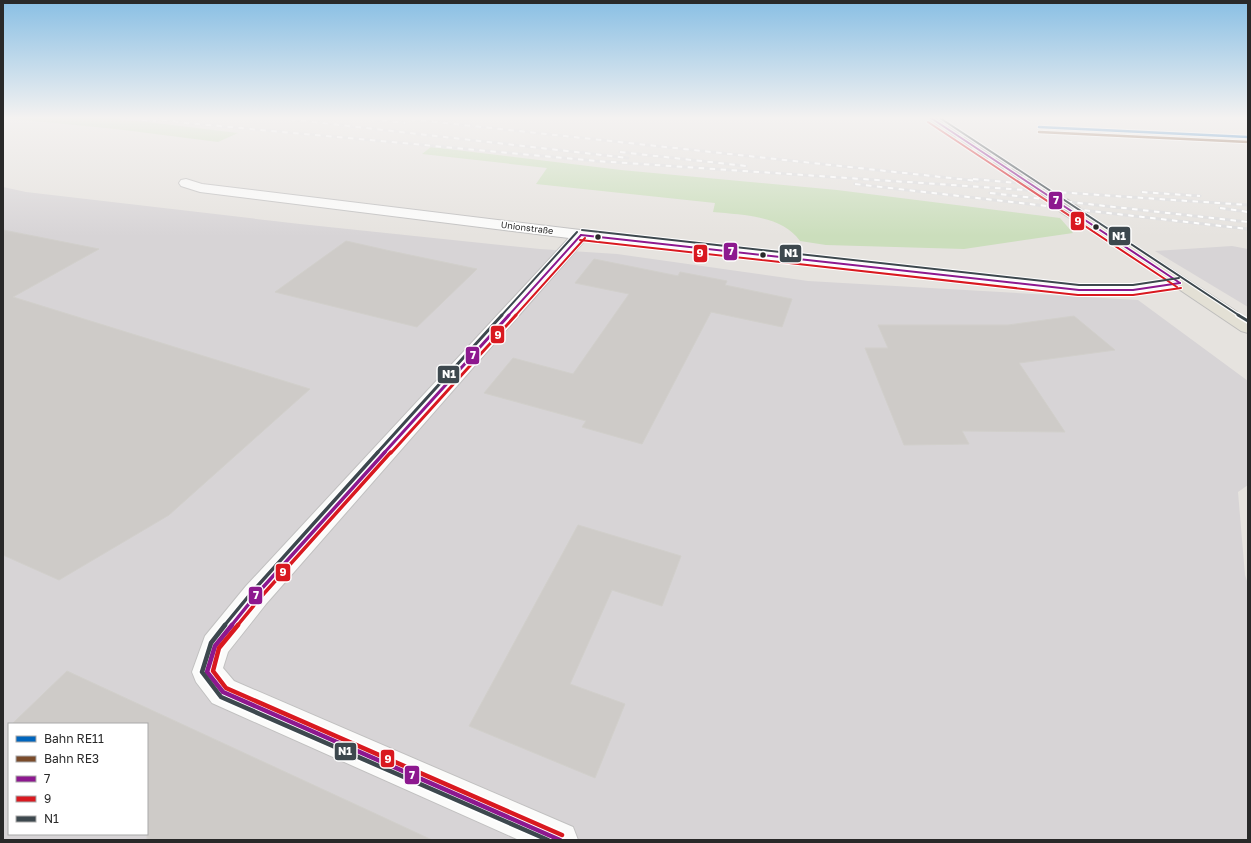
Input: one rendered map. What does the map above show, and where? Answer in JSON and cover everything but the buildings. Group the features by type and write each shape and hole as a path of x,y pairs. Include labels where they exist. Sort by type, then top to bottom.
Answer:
{"main road":[{"path":"1084,219 1248,327"}],"street":[{"name":"Unionstraße","path":"186,183 200,188 696,250 1079,290 1133,290 1180,283"},
{"path":"560,840 223,692 207,672 215,646 256,595 580,235"}],"shaded area":[{"path":"3,187 26,192 300,224 540,249 617,254 808,281 1138,300 1248,381 1248,485 1238,492 1245,575 1248,584 1248,840 3,840"},
{"path":"1232,246 1248,249 1248,307 1155,251"}],"green space":[{"path":"452,157 516,157 621,170 837,190 1060,218 1073,233 964,249 826,245 800,241 792,232 772,221 749,216 713,212 715,203 536,184 547,168"}],"tunnel":[{"path":"990,157 1064,206"},
{"path":"1063,205 1084,219"}],"railway":[{"path":"557,157 1248,205"},
{"path":"622,157 628,158"},
{"path":"668,157 746,166"},
{"path":"761,157 978,181"},
{"path":"973,179 1040,185"},
{"path":"855,184 1248,229"},
{"path":"1142,192 1200,196"},
{"path":"990,193 1248,222"},
{"path":"1220,208 1248,212"}],"transit line":[{"name":"9","path":"981,157 1177,287"},
{"name":"7","path":"990,157 1180,283"},
{"name":"N1","path":"1000,157 1248,321"},
{"name":"N1","path":"582,230 1079,285 1133,285 1179,278"},
{"name":"N1","path":"548,840 221,697 202,672 211,643 252,592 577,232"},
{"name":"7","path":"581,235 1079,290 1133,290 1180,283"},
{"name":"7","path":"560,840 223,692 207,672 215,646 256,595 581,235"},
{"name":"9","path":"562,835 226,688 213,671 219,648 260,598 585,238"},
{"name":"9","path":"580,240 1078,295 1133,295 1181,288"}]}
